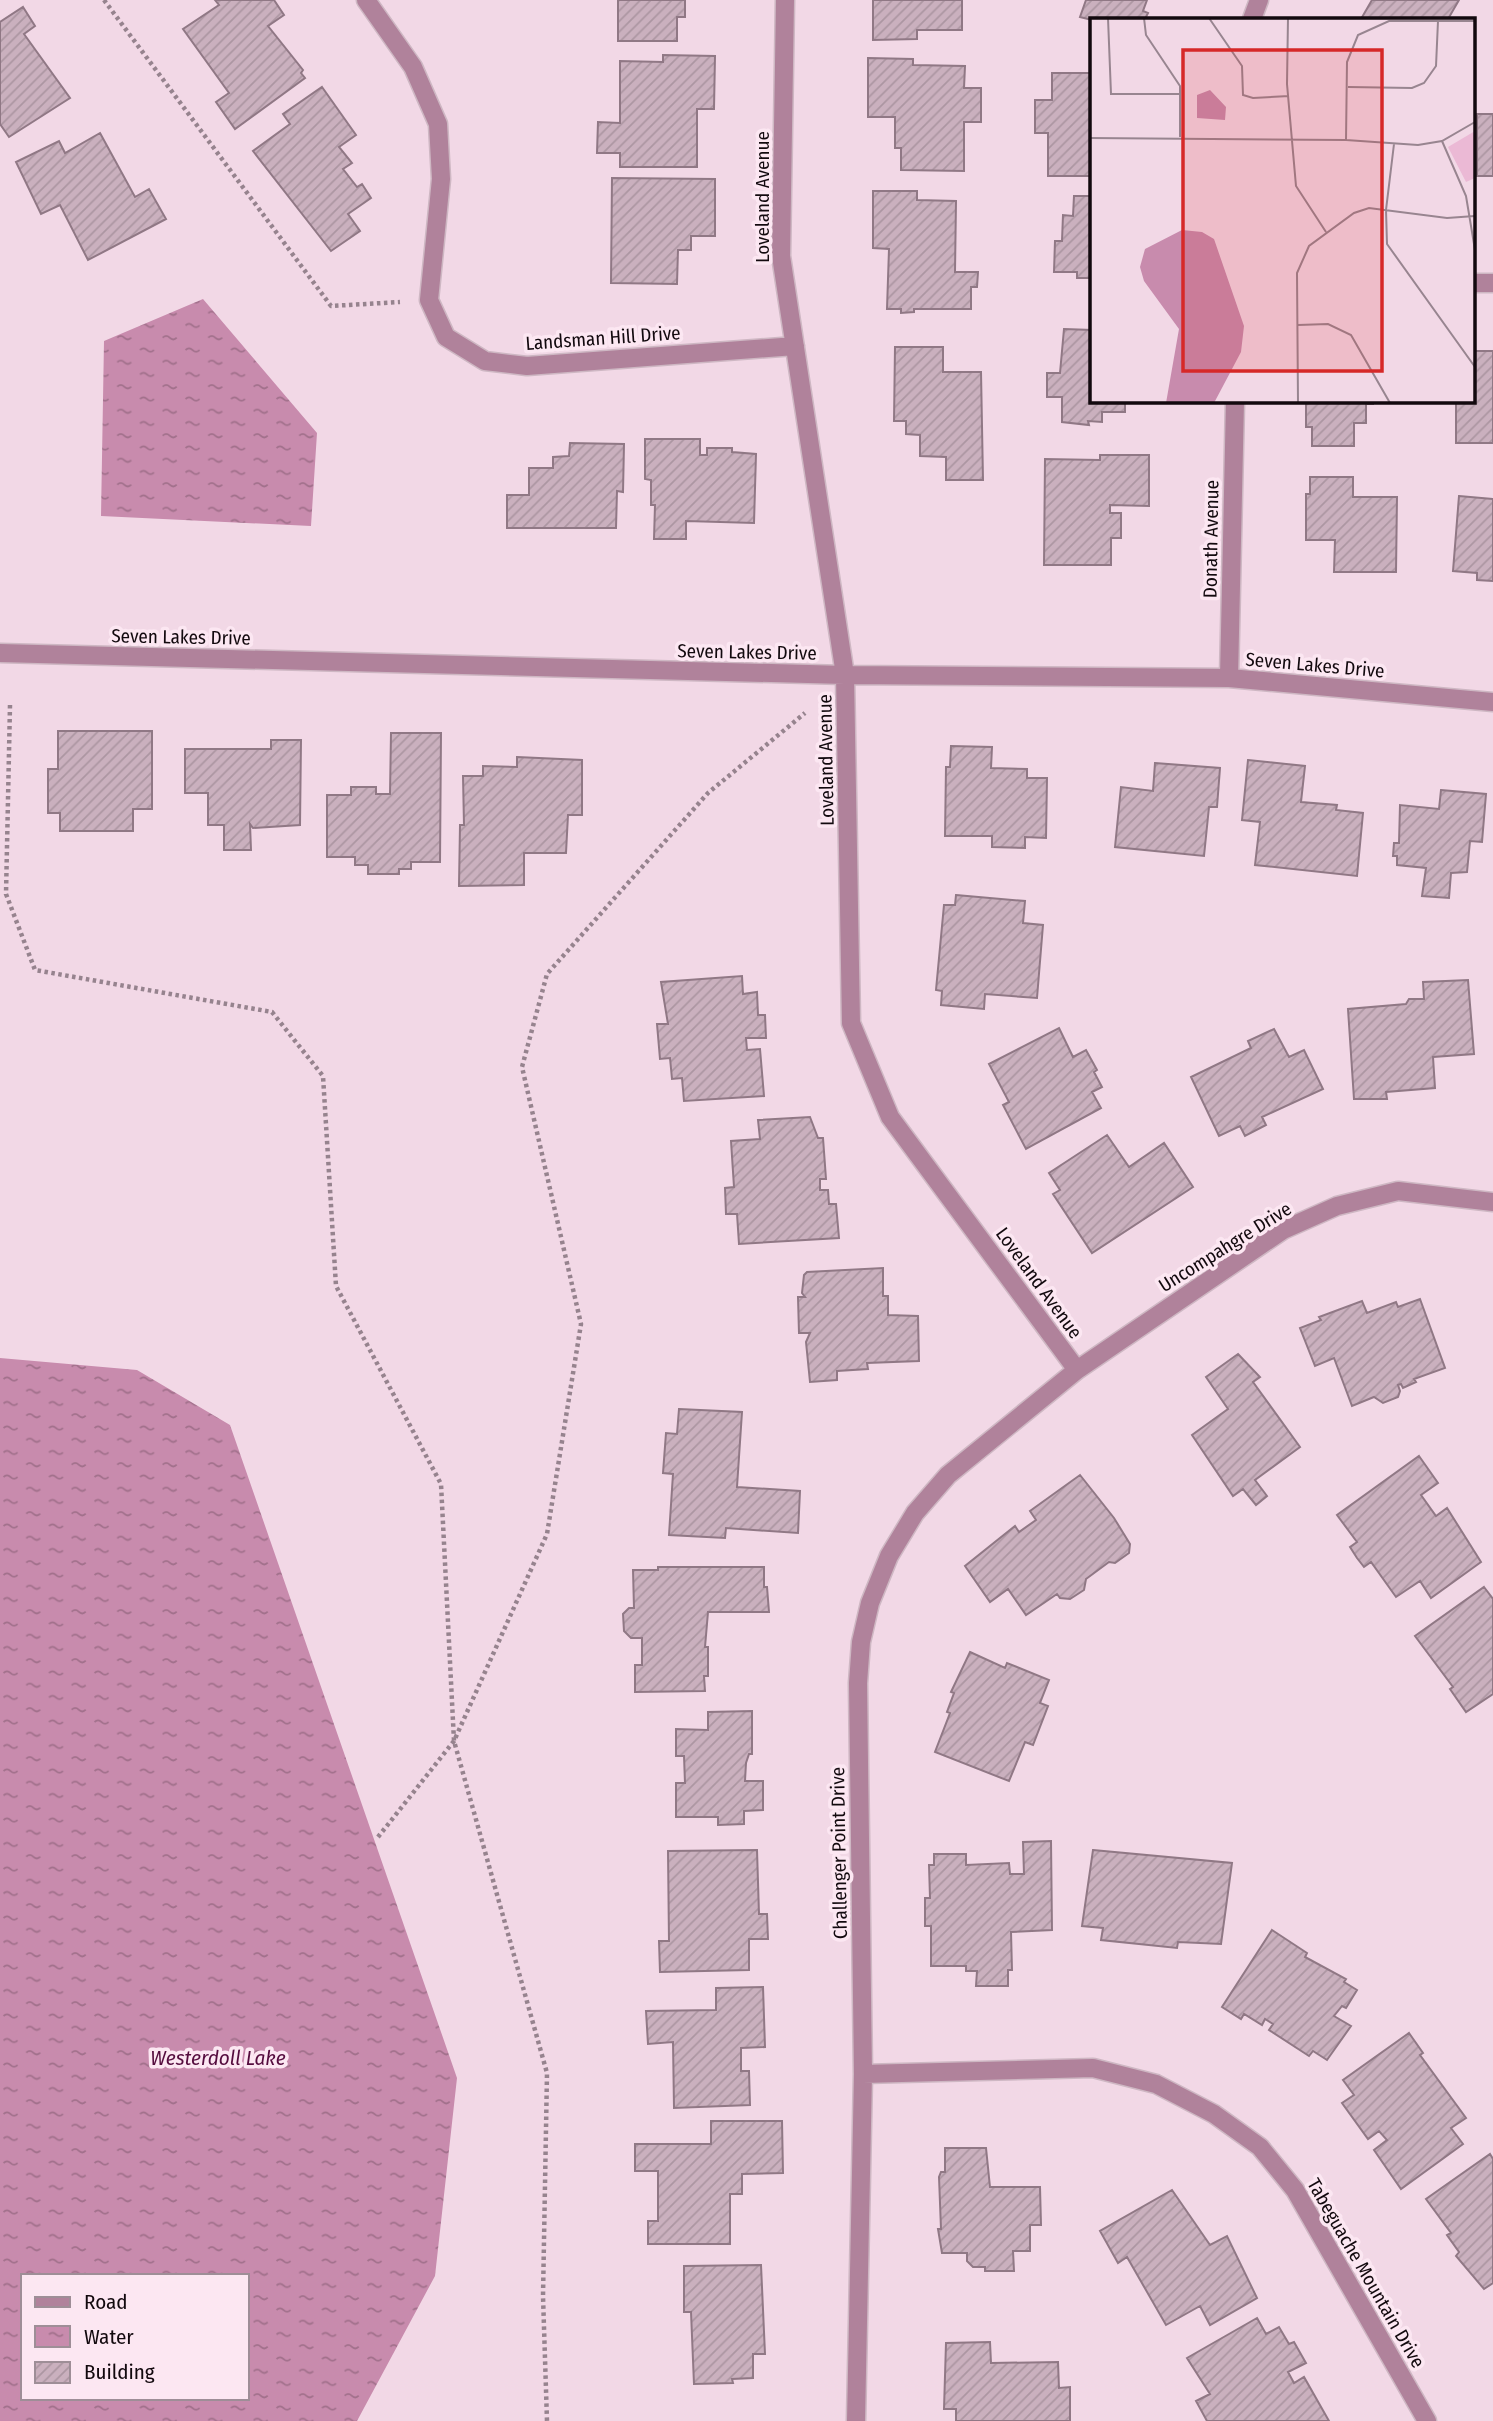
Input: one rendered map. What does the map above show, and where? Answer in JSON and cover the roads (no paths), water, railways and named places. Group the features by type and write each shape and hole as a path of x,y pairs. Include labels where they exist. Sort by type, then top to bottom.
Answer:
{"street":[{"name":"Landsman Hill Drive","path":"366,0 413,67 438,124 441,179 429,300 446,337 485,361 527,366 795,346"},
{"name":"Loveland Avenue","path":"785,0 781,256 845,675 851,1023 890,1117 1077,1370"},
{"path":"1252,18 1259,0"},
{"name":"Donath Avenue","path":"1228,678 1235,402"},
{"name":"Seven Lakes Drive","path":"0,653 845,675 1228,678 1493,702"},
{"name":"Uncompahgre Drive","path":"1077,1370 1283,1230 1337,1206 1398,1191 1493,1202"},
{"name":"Challenger Point Drive","path":"856,2421 863,2074 858,1683 861,1642 870,1603 889,1556 915,1513 940,1484 1077,1370"},
{"name":"Tabeguache Mountain Drive","path":"863,2074 1093,2068 1156,2084 1214,2114 1260,2147 1295,2190 1427,2421"}],"water":[{"path":"203,299 317,433 311,526 101,516 104,341"},
{"name":"Westerdoll Lake","path":"0,1358 137,1370 230,1425 457,2078 435,2276 357,2421 0,2421"}]}
